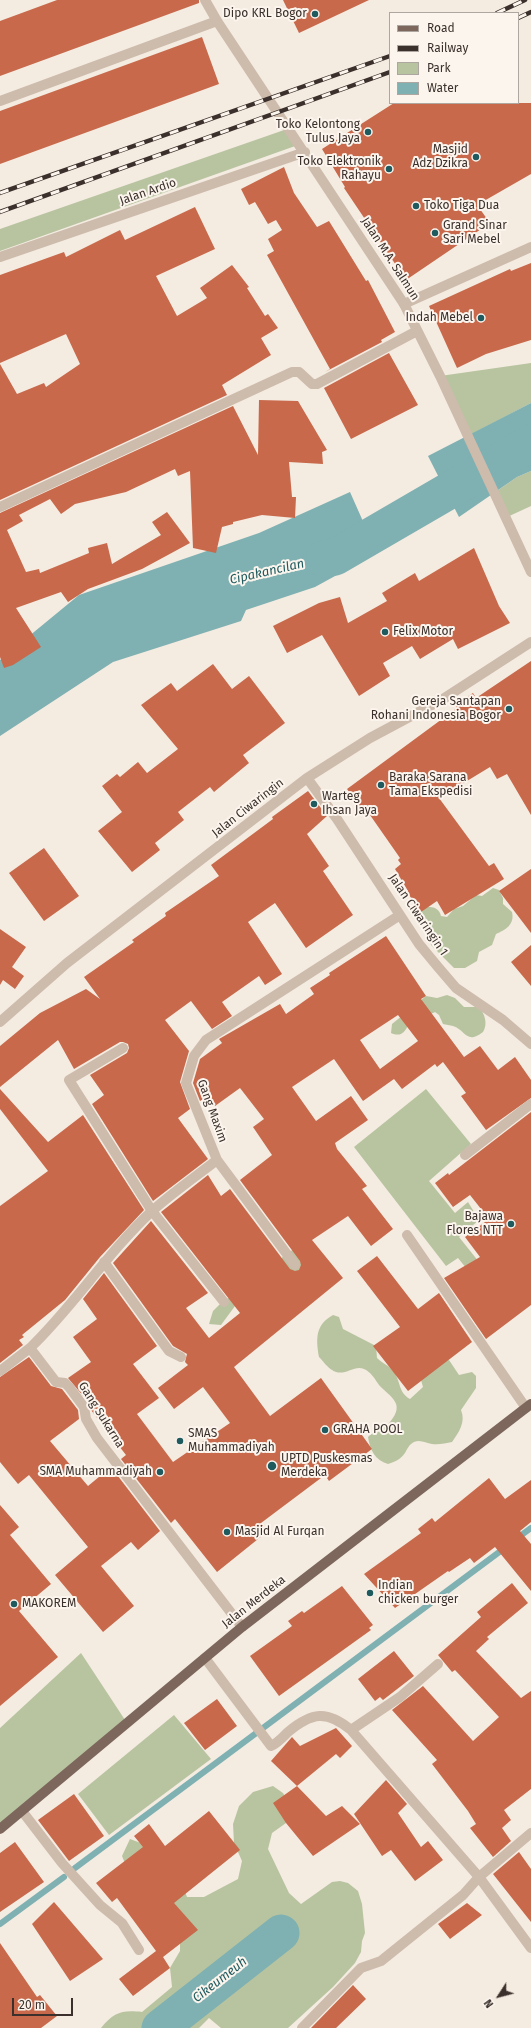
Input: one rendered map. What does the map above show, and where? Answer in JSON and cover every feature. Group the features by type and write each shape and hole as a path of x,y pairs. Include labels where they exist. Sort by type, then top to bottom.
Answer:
{"main road":[{"name":"Jalan Merdeka","path":"0,1829 242,1627 528,1406"}],"street":[{"name":"Jalan M.A. Salmun","path":"205,0 217,21 404,304 440,376 529,567"},
{"path":"0,101 217,21"},
{"name":"Jalan Ardio","path":"0,257 305,152"},
{"path":"404,304 531,247"},
{"path":"0,507 292,372 299,372 312,384 317,384 417,331"},
{"name":"Jalan Ciwaringin","path":"0,1022 68,963 307,778 370,738 443,699 531,642"},
{"name":"Jalan Ciwaringin 1","path":"307,778 337,820 419,944 456,988 503,1020 531,1044"},
{"name":"Gang Maxim","path":"30,1348 52,1327 104,1262 152,1211 217,1160 186,1083 194,1056 206,1040 400,915"},
{"path":"123,1048 69,1080 152,1211 224,1302"},
{"path":"465,1155 531,1104"},
{"path":"217,1160 295,1265"},
{"path":"407,1236 528,1406"},
{"path":"104,1262 169,1351 181,1358"},
{"path":"0,1371 30,1348"},
{"name":"Gang Sukarna","path":"30,1348 56,1382 65,1383 69,1387 84,1407 86,1419 97,1438 242,1627"},
{"path":"205,1658 248,1718 271,1746 299,1723 315,1716 332,1717 351,1730 479,1877 531,1948"},
{"path":"351,1730 400,1697 438,1664"},
{"path":"22,1811 62,1862 100,1905 122,1923 139,1950"},
{"path":"302,2028 361,1968 381,1961 463,1895 479,1877 531,1833"}],"green space":[{"path":"287,129 298,145 0,251 0,229"},
{"path":"531,363 531,403 468,436 440,376"},
{"path":"531,471 531,506 505,518 494,493 517,477"},
{"path":"493,888 499,890 503,898 503,904 512,912 513,917 511,924 506,929 496,934 492,945 479,952 477,961 465,968 454,968 431,945 429,935 417,919 422,909 428,907 436,909 441,916 447,917 454,909 463,906 476,895 482,896"},
{"path":"447,995 455,998 464,1007 479,1007 485,1019 485,1029 483,1032 477,1036 469,1037 457,1028 443,1024 439,1015 435,1012 408,1025 402,1034 397,1035 391,1033 392,1024 426,996 437,998"},
{"path":"426,1089 471,1144 429,1181 455,1213 468,1202 479,1220 459,1237 487,1272 475,1279 458,1258 446,1266 354,1147"},
{"path":"294,1249 311,1262 290,1287 235,1306 221,1325 209,1324 213,1311 222,1302 277,1268 283,1256"},
{"path":"333,1315 339,1317 343,1329 376,1346 377,1358 394,1372 403,1393 410,1399 423,1387 421,1380 443,1361 449,1360 459,1375 472,1372 476,1376 476,1388 461,1410 463,1419 462,1423 452,1442 430,1444 416,1441 411,1444 400,1459 388,1464 376,1457 370,1446 368,1437 388,1425 397,1410 395,1401 366,1370 356,1368 341,1373 336,1372 328,1367 319,1357 317,1344 318,1333 323,1323"},
{"path":"81,1653 127,1723 0,1829 0,1728"},
{"path":"174,1715 211,1759 109,1835 78,1794"},
{"path":"273,1786 283,1793 291,1807 286,1823 272,1833 268,1849 289,1893 301,1904 332,1882 340,1881 348,1883 358,1891 362,1904 365,1933 362,1941 361,1952 355,1963 333,1987 288,2028 221,2028 209,2018 199,2028 101,2028 110,2018 119,2013 129,2011 142,2012 172,1987 170,1968 180,1951 180,1931 129,1873 122,1856 130,1839 146,1845 181,1881 187,1897 204,1897 238,1879 242,1861 234,1843 233,1824 239,1806 253,1792"}],"water":[{"path":"531,403 531,471 517,477 459,517 428,456"},
{"path":"350,492 377,553 315,587 246,610 241,621 113,662 0,736 0,660 79,595 259,533"}],"building":[{"path":"57,0 199,0 199,3 0,76 0,21"},
{"name":"Dipo KRL Bogor","path":"283,0 369,0 299,33"},
{"path":"202,37 219,84 0,164 0,111"},
{"path":"531,103 531,174 477,205 490,223 406,280 344,188 345,187 322,149 392,104"},
{"path":"284,167 294,193 317,227 329,221 366,281 368,280 395,332 381,340 382,342 325,372 330,369 267,255 274,251 268,239 282,230 276,220 268,224 255,202 249,205 241,189"},
{"path":"195,207 215,249 156,276 177,316 207,298 200,288 232,265 249,287 247,288 265,316 268,314 278,328 261,338 271,355 222,385 227,395 0,500 0,364 17,394 44,383 46,387 80,364 66,334 0,363 0,275 64,252 66,257 120,230 125,240"},
{"name":"Indah Mebel","path":"531,263 531,340 486,354 457,368 429,306 510,269 511,271"},
{"path":"389,353 418,405 351,439 324,388"},
{"path":"259,400 298,401 327,450 322,452 323,464 289,462 292,497 296,497 295,518 262,515 233,522 233,524 222,527 216,553 193,548 190,471 178,476 175,469 126,492 75,504 61,514 50,499 19,515 23,521 7,530 26,572 39,569 40,573 89,553 88,548 107,543 112,564 161,535 152,522 167,512 190,543 142,569 88,589 68,602 61,592 16,608 41,647 13,665 4,668 0,657 0,513 233,406 258,455"},
{"path":"474,548 499,606 510,623 458,649 453,639 420,659 412,646 383,663 390,676 359,696 322,635 287,653 273,626 319,603 340,597 348,623 387,601 382,593 415,573 419,581"},
{"path":"531,661 531,815 507,774 497,779 490,767 439,798 489,866 494,863 504,879 445,915 437,901 421,912 407,892 408,891 395,869 401,864 398,860 400,858 370,815 367,817 347,789 457,708 455,705 473,693 476,698"},
{"path":"213,664 232,689 249,676 285,723 243,755 249,763 214,792 210,787 178,812 184,820 155,843 160,850 132,872 98,831 122,812 102,786 117,774 120,777 138,762 147,773 178,749 141,705 171,683 177,691"},
{"path":"308,791 327,816 307,834 329,866 323,871 353,915 306,948 275,903 248,922 282,974 265,985 259,976 222,1002 232,1016 212,1029 191,1001 165,1020 189,1051 180,1082 190,1109 178,1118 208,1159 153,1201 92,1104 104,1095 90,1075 127,1053 129,1048 128,1044 120,1042 74,1069 58,1040 0,1087 0,1046 40,1013 86,989 100,999 84,977 134,942 132,940 166,916 165,913 219,876 211,865"},
{"path":"44,848 79,896 44,921 9,873"},
{"path":"531,869 531,933 499,891"},
{"path":"0,929 26,947 12,967 24,976 15,989 3,980 0,985"},
{"path":"386,936 426,996 421,999 464,1057 480,1046 498,1070 515,1057 531,1080 531,1098 486,1130 461,1096 466,1093 443,1062 437,1067 435,1064 402,1089 394,1079 363,1101 334,1059 292,1087 316,1121 351,1096 368,1120 335,1143 337,1149 367,1186 362,1189 393,1229 371,1246 348,1216 312,1240 343,1278 234,1367 270,1416 321,1378 372,1449 329,1481 325,1475 261,1523 268,1531 217,1572 175,1519 171,1523 121,1459 126,1455 91,1410 89,1403 68,1378 91,1362 73,1337 97,1319 83,1299 104,1273 157,1346 133,1364 159,1398 137,1414 173,1462 230,1423 203,1387 174,1409 158,1388 188,1365 185,1362 187,1354 173,1346 113,1263 151,1221 208,1293 186,1308 209,1338 240,1313 161,1212 208,1175 221,1196 230,1189 290,1269 295,1271 299,1270 301,1265 300,1261 240,1180 272,1155 253,1127 264,1119 240,1088 215,1106 208,1096 200,1101 193,1083 200,1059 222,1043 219,1039 280,1004 286,1014 314,994 310,988 330,975 329,973","holes":["398,1015 418,1041 380,1069 360,1040"]},
{"path":"531,945 531,986 511,962"},
{"path":"0,1089 48,1142 83,1115 144,1210 100,1257 65,1300 22,1335 24,1337 19,1340 23,1345 0,1363 0,1206 48,1171 0,1109"},
{"path":"531,1112 531,1305 486,1339 444,1278 480,1257 465,1237 489,1219 470,1195 453,1207 435,1183 448,1173 449,1175"},
{"path":"377,1256 418,1309 439,1293 472,1342 408,1391 373,1346 400,1327 357,1271"},
{"path":"29,1357 51,1386 62,1389 78,1410 79,1419 50,1441 88,1486 111,1467 160,1531 138,1550 131,1542 101,1566 134,1606 103,1632 55,1575 88,1547 29,1475 18,1484 0,1462 0,1377"},
{"path":"489,1478 505,1499 531,1480 531,1522 520,1531 531,1544 531,1591 495,1547 474,1563 470,1558 449,1572 448,1571 395,1608 364,1574 421,1533 418,1529 432,1518 435,1522"},
{"name":"MAKOREM","path":"0,1505 19,1527 10,1535 51,1584 19,1611 58,1657 0,1706"},
{"path":"512,1583 528,1603 487,1637 489,1639 476,1651 521,1698 531,1691 531,1789 504,1810 511,1820 502,1828 511,1841 493,1857 470,1828 476,1824 468,1811 432,1764 437,1760 392,1710 423,1686 473,1741 499,1717 455,1670 452,1672 438,1655 481,1617 477,1612"},
{"path":"342,1586 373,1625 369,1628 371,1630 279,1696 250,1656 292,1626 288,1621 302,1611 304,1613"},
{"path":"394,1651 414,1676 383,1700 380,1697 375,1701 358,1679"},
{"path":"217,1699 237,1726 205,1750 184,1723"},
{"path":"336,1728 352,1746 340,1758 336,1754 297,1786 271,1761 292,1737 300,1746"},
{"path":"386,1780 407,1804 398,1813 421,1847 428,1841 443,1860 415,1881 391,1850 382,1856 354,1814"},
{"path":"297,1786 326,1816 342,1806 360,1824 313,1856 286,1823 273,1803"},
{"path":"74,1794 104,1836 69,1861 38,1820"},
{"path":"209,1811 240,1850 174,1903 198,1930 163,1957 170,1968 133,1996 119,1979 156,1951 117,1898 112,1902 96,1883 143,1847 134,1836 149,1824 165,1846"},
{"path":"15,1842 44,1882 0,1912 0,1853"},
{"path":"519,1852 531,1869 531,1922 493,1874"},
{"path":"54,1902 103,1959 70,1981 32,1924"},
{"path":"467,1903 482,1915 450,1939 438,1924"},
{"path":"0,1943 37,1997 40,1995 57,2016 41,2028 0,2028"},
{"path":"353,1985 366,1999 336,2028 311,2028"}],"waterway":[{"name":"Cipakancilan","path":"324,559 335,557 531,443"},
{"path":"516,1539 531,1528"},
{"path":"75,1868 506,1547"},
{"path":"0,1924 64,1877"},
{"name":"Cikeumeuh","path":"160,2028 281,1933"}],"railway":[{"path":"499,12 525,0"},
{"path":"519,18 531,12"},
{"path":"0,193 389,56"},
{"path":"0,212 389,72"}],"place":[{"name":"Dipo KRL Bogor","path":"315,14"},
{"name":"Toko Kelontong Tulus Jaya","path":"368,132"},
{"name":"Masjid Adz Dzikra","path":"476,157"},
{"name":"Toko Elektronik Rahayu","path":"389,169"},
{"name":"Toko Tiga Dua","path":"416,206"},
{"name":"Grand Sinar Sari Mebel","path":"435,233"},
{"name":"Indah Mebel","path":"481,318"},
{"name":"Felix Motor","path":"385,632"},
{"name":"Gereja Santapan Rohani Indonesia Bogor","path":"509,709"},
{"name":"Baraka Sarana Tama Ekspedisi","path":"381,785"},
{"name":"Warteg Ihsan Jaya","path":"314,804"},
{"name":"Bajawa Flores NTT","path":"511,1224"},
{"name":"GRAHA POOL","path":"325,1430"},
{"name":"SMAS Muhammadiyah","path":"180,1441"},
{"name":"UPTD Puskesmas Merdeka","path":"272,1466"},
{"name":"SMA Muhammadiyah","path":"160,1472"},
{"name":"Masjid Al Furqan","path":"227,1532"},
{"name":"Indian chicken burger","path":"370,1593"},
{"name":"MAKOREM","path":"14,1604"}]}
